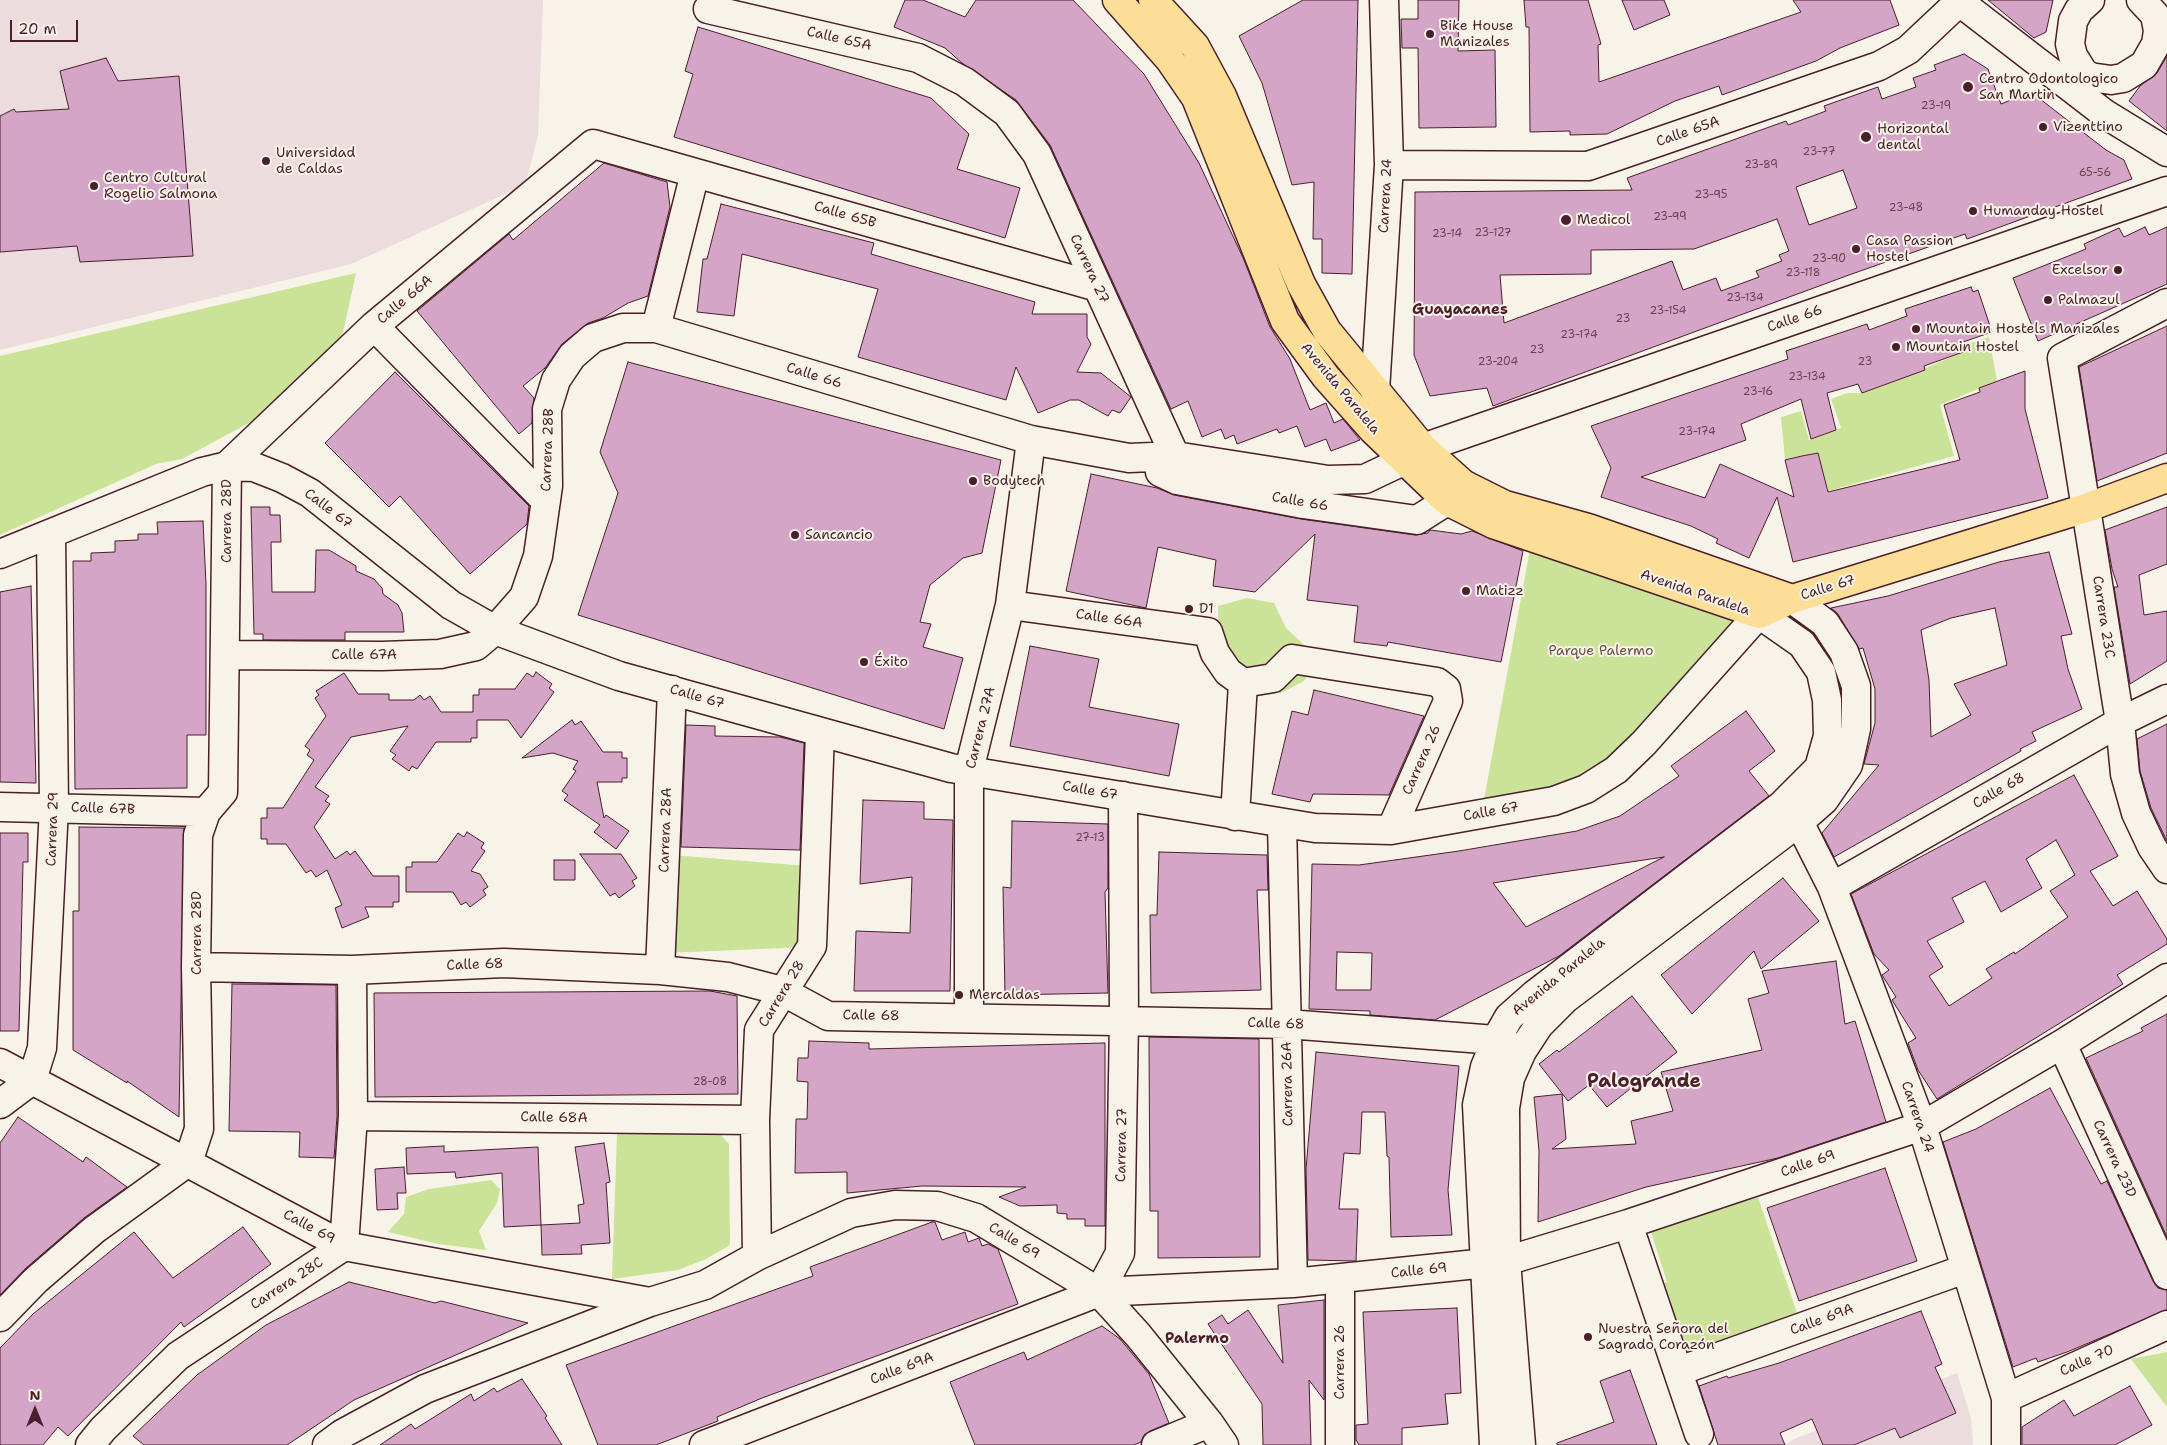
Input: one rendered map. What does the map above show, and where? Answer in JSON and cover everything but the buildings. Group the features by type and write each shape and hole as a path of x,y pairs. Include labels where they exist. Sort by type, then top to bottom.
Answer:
{"main road":[{"name":"Avenida Paralela","path":"1117,0 1170,60 1196,98 1285,321 1326,377 1373,430 1414,454 1492,524 1759,614"},
{"name":"Avenida Paralela","path":"1153,0 1194,46 1222,96 1301,284 1327,331 1375,392 1414,454"},
{"name":"Calle 67","path":"1759,614 1792,599 2086,508 2167,478"},
{"name":"Avenida Paralela","path":"1455,492 1588,528 1792,599"}],"street":[{"name":"Carrera 24","path":"1375,392 1389,165 1384,0"},
{"path":"2090,0 2079,10 2073,20 2070,44 2073,56 2096,92"},
{"path":"2096,92 2144,65 2152,55 2163,31 2155,15 2141,0"},
{"name":"Calle 65A","path":"1389,165 1588,166 1879,66 1908,50 1958,1"},
{"path":"1958,1 2051,71 2096,92 2167,152"},
{"name":"Calle 65A","path":"708,9 918,58 965,82"},
{"path":"2051,71 2073,56"},
{"name":"Carrera 27","path":"965,82 1007,113 1037,154 1098,287 1176,468"},
{"name":"Calle 65B","path":"592,144 1098,287"},
{"name":"Calle 66A","path":"227,466 374,326 592,144"},
{"path":"656,328 696,173"},
{"name":"Calle 66","path":"1176,468 1328,480 1365,479 1414,454 2167,190"},
{"name":"Carrera 23C","path":"2167,303 2062,358 2120,722 2125,774 2136,813 2152,847 2167,869"},
{"path":"374,326 546,501"},
{"name":"Carrera 28B","path":"495,630 524,597 538,556 546,501 547,409 556,380 572,356 593,338 623,328 656,328"},
{"name":"Calle 66","path":"656,328 1031,440 1176,468 1303,504 1418,520 1455,492"},
{"name":"Carrera 27A","path":"969,1018 969,770 1010,605 1031,440"},
{"name":"Calle 67","path":"0,554 51,535 202,472 227,466 254,467 282,478 310,493 451,605 495,630 619,676 930,763 1282,824 1315,828 1392,830 1554,801 1586,789 1616,770 1644,743 1759,614"},
{"name":"Carrera 28D","path":"188,1162 199,1129 196,967 198,835 206,812 223,792 227,466"},
{"name":"Carrera 29","path":"32,1080 42,1048 54,807 51,535"},
{"name":"Avenida Paralela","path":"1521,1445 1495,1263 1477,1105 1485,1067 1496,1040 1509,1017 1535,994 1791,814 1824,800 1848,765 1856,729 1856,686 1844,652 1825,623 1792,599"},
{"name":"Calle 66A","path":"1010,605 1208,632 1215,653 1228,672 1243,684"},
{"name":"Avenida Paralela","path":"1494,1445 1495,1263 1505,1108 1510,1078 1522,1052 1539,1025 1565,999 1791,814 1819,768 1828,736 1827,700 1821,672 1802,644 1759,614"},
{"name":"Calle 67A","path":"226,655 440,654 476,646 495,630"},
{"name":"Carrera 26","path":"1243,684 1273,678 1292,659 1437,682 1446,689 1448,701 1392,830"},
{"path":"1235,816 1243,684"},
{"name":"Carrera 28A","path":"660,970 672,690"},
{"name":"Calle 68","path":"1832,887 2120,722 2167,699"},
{"name":"Carrera 28","path":"757,1256 755,1120 759,1030 812,946 820,733"},
{"name":"Carrera 27","path":"1099,1292 1120,1253 1124,1020 1123,796"},
{"name":"Calle 67B","path":"0,807 206,812"},
{"name":"Carrera 24","path":"1791,814 1832,887 1922,1126 2006,1398 2006,1445"},
{"name":"Carrera 26A","path":"1282,824 1293,1283"},
{"name":"Calle 68","path":"196,967 352,970 504,963 660,970 728,977 782,991 828,1016 1287,1024 1496,1040 1522,1052"},
{"path":"344,1246 353,1116 352,970"},
{"name":"Calle 69","path":"327,1445 342,1434 425,1389 650,1302 705,1285 757,1256 851,1213 895,1205 937,1206 976,1218 1099,1292 1293,1283 1495,1263 1628,1224 1922,1126 2062,1044 2167,978"},
{"name":"Carrera 23D","path":"2062,1044 2167,1274"},
{"name":"Calle 69","path":"0,1063 344,1246 650,1302"},
{"path":"0,1104 32,1080"},
{"name":"Calle 68A","path":"353,1116 755,1120"},
{"path":"0,1317 36,1280 94,1230 188,1162"},
{"path":"1628,1224 1680,1371 1699,1434"},
{"name":"Carrera 28C","path":"90,1445 103,1429 178,1356 344,1246"},
{"name":"Calle 69A","path":"1680,1371 1965,1269"},
{"name":"Carrera 26","path":"1340,1279 1340,1445"},
{"path":"1099,1292 1138,1335 1216,1434 1156,1445"},
{"name":"Calle 69A","path":"704,1445 1099,1292"},
{"name":"Calle 70","path":"2006,1398 2167,1325"}],"shaded area":[{"name":"Universidad de Caldas","path":"0,0 543,0 538,136 525,185 351,264 0,350"},
{"path":"1957,1373 1971,1418 1973,1445 1786,1445 1792,1440"}],"green space":[{"path":"356,273 342,337 260,417 182,459 156,464 0,535 0,356"},
{"path":"1989,337 1997,381 1940,405 1954,456 1828,491 1818,453 1785,460 1781,417 1801,411 1809,440 1841,428 1831,399 1847,393 1862,393 1888,384 1966,351 1968,344"},
{"name":"Parque Palermo","path":"1533,533 1759,614 1649,729 1582,780 1483,805"},
{"path":"1247,598 1274,603 1286,628 1319,659 1304,681 1281,693 1253,697 1219,644 1218,606"},
{"path":"659,854 807,866 807,947 667,953"},
{"path":"719,1133 729,1144 730,1245 706,1259 678,1270 612,1279 617,1134"},
{"path":"491,1180 500,1189 497,1203 479,1231 486,1250 438,1244 388,1232 404,1214 406,1197 429,1189"},
{"path":"1758,1197 1798,1316 1674,1358 1650,1288 1667,1282 1651,1232"},
{"path":"2167,1352 2167,1407 2131,1359"}],"place":[{"name":"Bike House Manizales","path":"1430,34"},
{"name":"Centro Odontologico San Martin","path":"1968,87"},
{"name":"Vizenttino","path":"2043,127"},
{"name":"Horizontal dental","path":"1866,137"},
{"name":"Universidad de Caldas","path":"266,161"},
{"name":"Centro Cultural Rogelio Salmona","path":"94,186"},
{"name":"Humanday Hostel","path":"1973,211"},
{"name":"Medicol","path":"1566,220"},
{"name":"Casa Passion Hostel","path":"1856,249"},
{"name":"Excelsor","path":"2118,270"},
{"name":"Palmazul","path":"2048,300"},
{"name":"Mountain Hostels Manizales","path":"1916,329"},
{"name":"Mountain Hostel","path":"1896,347"},
{"name":"Bodytech","path":"973,481"},
{"name":"Sancancio","path":"795,535"},
{"name":"Matizz","path":"1466,591"},
{"name":"D1","path":"1189,609"},
{"name":"Éxito","path":"864,662"},
{"name":"Mercaldas","path":"959,995"},
{"name":"Nuestra Señora del Sagrado Corazón","path":"1588,1337"}],"district":[{"name":"Guayacanes","path":"1460,310"},
{"name":"Palogrande","path":"1644,1082"},
{"name":"Palermo","path":"1197,1339"}]}
